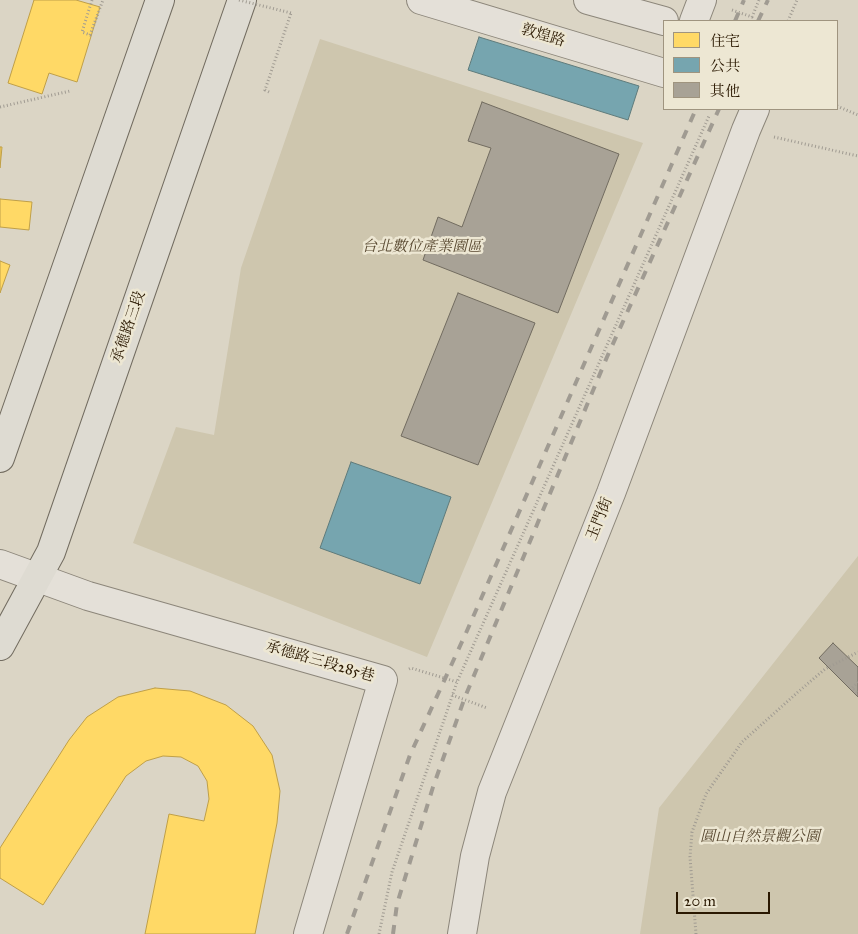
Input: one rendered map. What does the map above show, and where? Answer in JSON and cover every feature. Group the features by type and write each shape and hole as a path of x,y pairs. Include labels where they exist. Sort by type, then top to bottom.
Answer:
{"main road":[{"path":"0,458 160,0"},
{"name":"承德路三段","path":"0,646 52,552 241,0"}],"street":[{"name":"敦煌路","path":"421,0 663,73"},
{"path":"588,0 663,21"},
{"path":"694,20 702,0"},
{"name":"玉門街","path":"462,934 475,856 492,792 611,493 742,139 755,110"},
{"name":"承德路三段285巷","path":"2,564 88,596 383,680 308,934"}],"path":[{"path":"92,0 82,32 90,35 102,0"},
{"path":"241,0 291,13 265,90 269,92"},
{"path":"732,10 752,17 759,0"},
{"path":"788,20 797,0"},
{"path":"0,107 70,91"},
{"path":"838,106 858,114"},
{"path":"379,934 392,872 457,682 709,116"},
{"path":"766,136 858,156"},
{"path":"696,934 690,857 692,832 706,794 742,742 825,669 858,652"},
{"path":"383,680 411,668 457,682"},
{"path":"858,682 852,688 858,694"},
{"path":"452,695 487,708"}],"green space":[{"name":"台北數位產業園區","path":"320,39 643,143 427,657 133,543 176,427 214,435 241,268"},
{"name":"圓山自然景觀公園","path":"858,556 858,934 640,934 659,808"}],"building: 住宅":[{"path":"34,0 76,0 100,7 77,82 49,73 42,94 8,83"},
{"path":"0,147 2,147 0,168"},
{"path":"0,199 32,202 29,230 0,227"},
{"path":"0,261 10,265 0,293"},
{"path":"155,688 190,691 226,705 253,726 272,755 280,791 277,823 255,934 145,934 169,814 204,821 209,799 207,781 198,766 181,757 163,756 146,761 126,776 43,905 0,878 0,848 69,740 87,717 118,697"}],"building: 公共":[{"path":"479,37 639,86 628,120 468,70"},
{"path":"351,462 451,497 420,584 320,548"}],"building: 其他":[{"path":"482,102 619,154 558,313 423,260 438,217 462,227 491,148 468,141"},
{"path":"458,293 535,323 478,465 401,436"},
{"path":"833,643 858,667 858,697 819,658"}],"railway":[{"path":"735,20 744,0"},
{"path":"758,20 768,0"},
{"path":"347,934 410,755 466,633 696,110"},
{"path":"393,934 397,904 433,787 465,697 607,357 719,110"}]}
